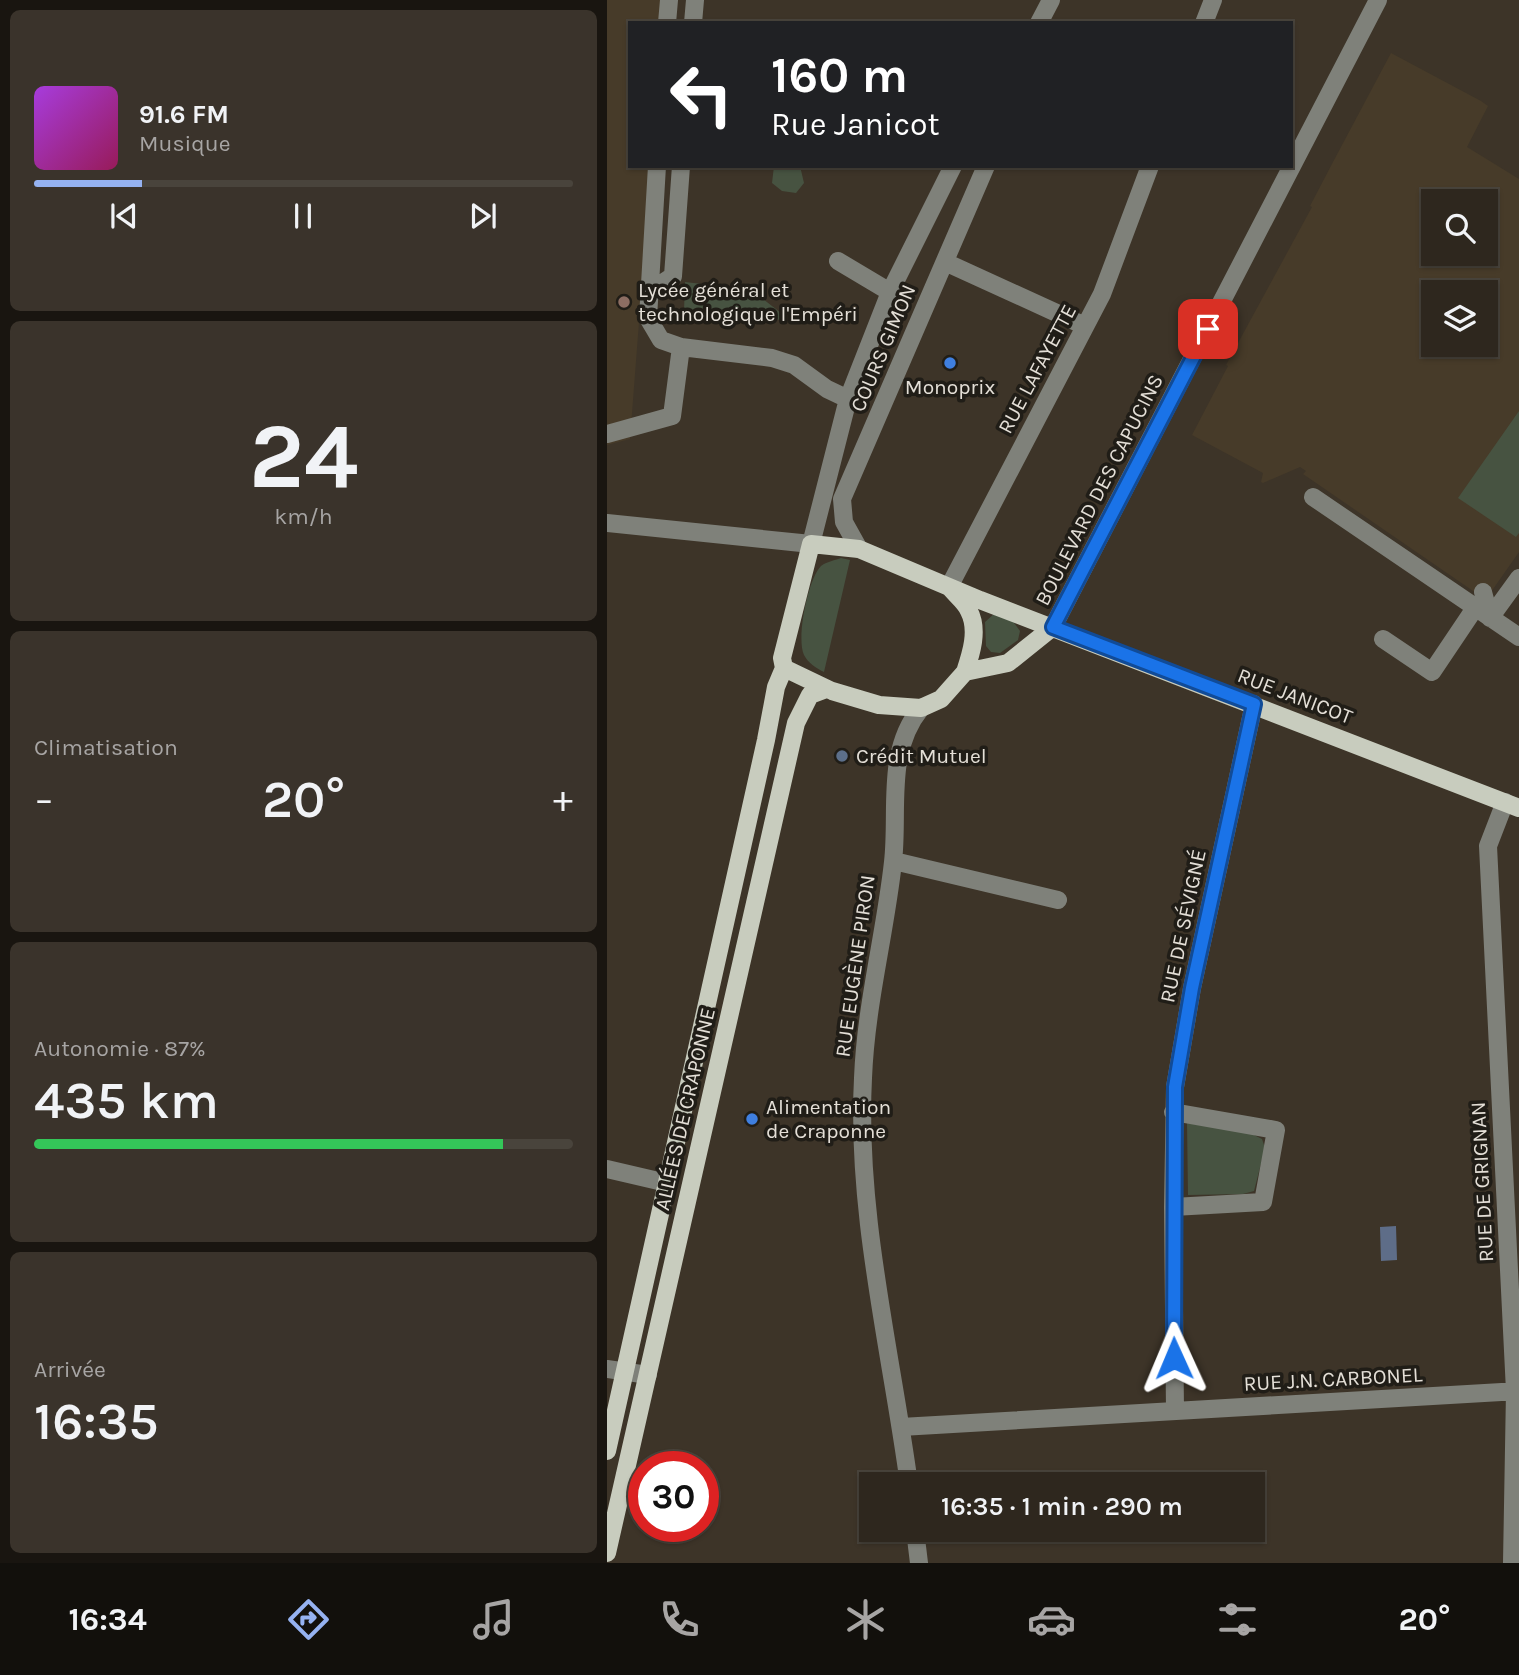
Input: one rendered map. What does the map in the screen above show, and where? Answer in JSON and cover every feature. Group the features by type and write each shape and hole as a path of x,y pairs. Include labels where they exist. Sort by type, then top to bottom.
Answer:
{"main road":[{"path":"811,544 858,549 949,587 969,611 974,628 972,652 965,672 941,699 921,708 879,705 826,690 784,668 782,658 811,544"},
{"name":"RUE JANICOT","path":"949,587 1512,805"},
{"path":"965,672 1008,663 1053,627"},
{"name":"ALLÉES DE CRAPONNE","path":"607,1451 616,1370 667,1183 776,687 784,668"},
{"name":"ALLÉES DE CRAPONNE","path":"607,1553 796,723 810,695 826,690"}],"street":[{"path":"693,21 695,0"},
{"path":"1040,21 1051,0"},
{"path":"1205,21 1213,0"},
{"name":"BOULEVARD DES CAPUCINS","path":"1295,151 1378,0"},
{"path":"665,1 667,21"},
{"path":"657,168 648,318 661,340 681,347 772,358 794,365 848,399"},
{"path":"648,292 673,276 681,168"},
{"name":"COURS GIMON","path":"811,544 848,399 890,292 952,168"},
{"name":"COURS GIMON","path":"858,549 844,522 842,499 985,168"},
{"name":"RUE LAFAYETTE","path":"949,587 1102,294 1149,168"},
{"name":"BOULEVARD DES CAPUCINS","path":"1053,627 1286,168"},
{"path":"838,261 890,292"},
{"path":"945,262 1085,326"},
{"path":"607,434 672,415 681,347"},
{"path":"1313,497 1483,606 1519,637"},
{"path":"607,523 811,544"},
{"path":"1383,639 1432,672 1483,606 1519,578"},
{"name":"RUE DE SÉVIGNÉ","path":"1175,1411 1175,1087 1192,988 1254,704"},
{"name":"RUE EUGÈNE PIRON","path":"907,1472 864,1178 863,1079 869,1001 893,861 896,767 912,718 921,708"},
{"name":"RUE DE GRIGNAN","path":"1512,805 1488,846 1517,1391 1512,1563"},
{"path":"893,861 1058,901"},
{"path":"1173,1112 1276,1130 1263,1202 1173,1207"},
{"path":"607,1169 667,1183"},
{"path":"616,1370 648,1375"},
{"name":"RUE J.N. CARBONEL","path":"901,1427 1517,1391"},
{"path":"916,1542 919,1563"}],"shaded area":[{"name":"Lycée général et technologique l'Empéri","path":"607,0 663,0 663,21 628,21 628,168 651,168 630,439 607,445"},
{"path":"1391,53 1488,106 1467,147 1519,179 1519,552 1491,592 1476,593 1303,474 1306,471 1300,467 1263,483 1263,473 1192,435 1228,366 1226,365 1312,207 1310,206"}],"green space":[{"path":"774,168 800,168 804,183 796,193 782,191 772,183"},
{"path":"685,282 728,287 763,299 781,313 782,320 684,311"},
{"path":"1519,411 1519,533 1516,537 1458,498"},
{"path":"841,558 850,560 824,672 804,655 802,623 816,573 821,566"},
{"path":"995,613 1012,620 1020,631 1018,640 1000,653 991,652 986,646 985,622"},
{"path":"1187,1123 1250,1133 1262,1139 1265,1148 1254,1191 1243,1194 1188,1195"}],"water":[{"path":"1396,1226 1397,1260 1381,1261 1380,1227"}],"place":[{"name":"Lycée général et technologique l'Empéri","path":"624,302"},
{"name":"Monoprix","path":"950,363"},
{"name":"Crédit Mutuel","path":"842,756"},
{"name":"Alimentation de Craponne","path":"752,1119"}],"route":[{"path":"1174,1358 1175,1087 1192,988 1254,704 1053,627 1208,329"}]}
